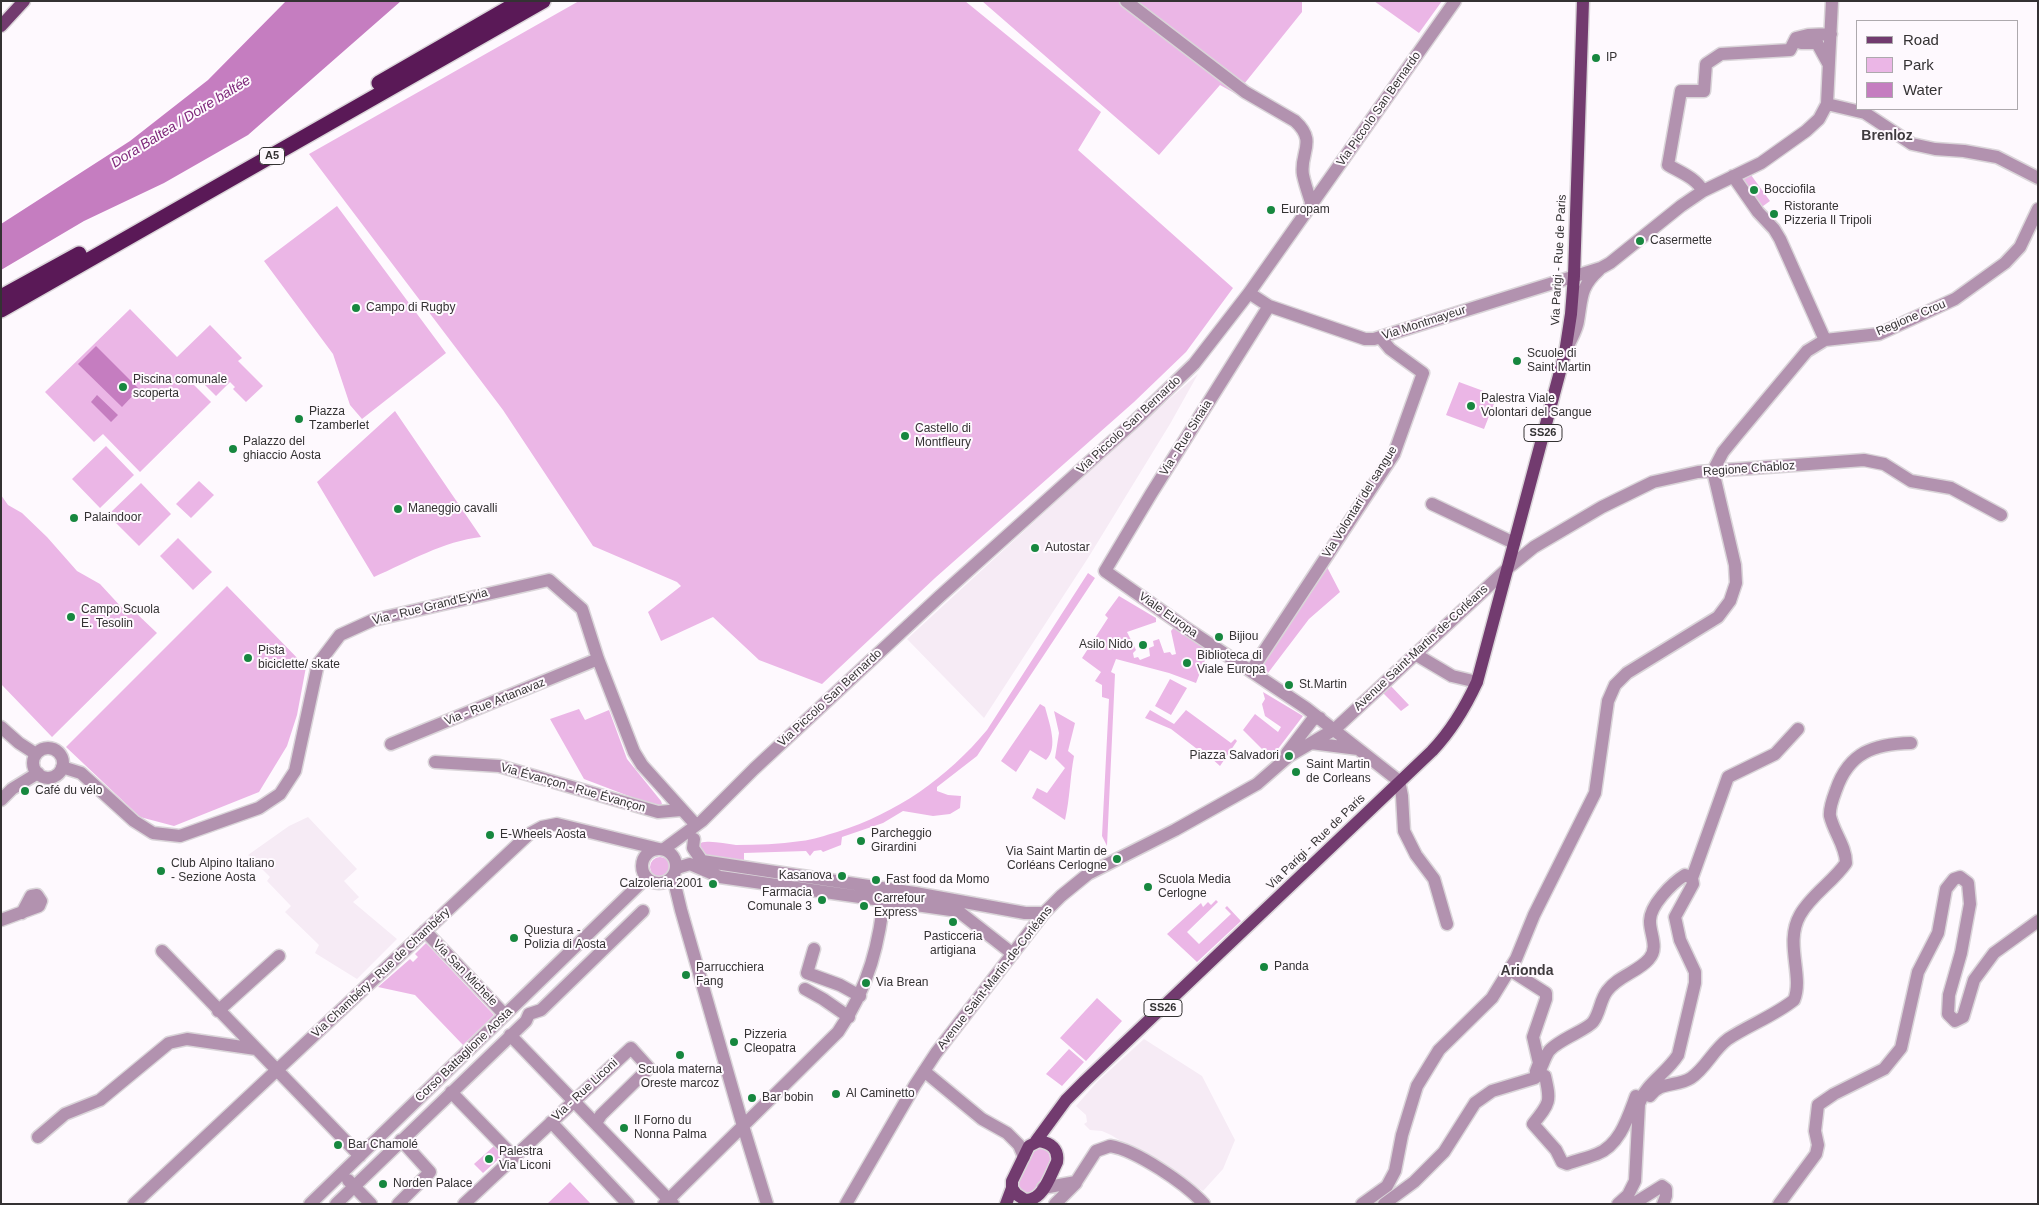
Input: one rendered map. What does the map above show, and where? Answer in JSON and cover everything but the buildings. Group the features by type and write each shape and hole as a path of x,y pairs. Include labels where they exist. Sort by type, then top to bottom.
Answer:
{"highway":[{"name":"A5","path":"1,298 521,1"},
{"name":"A5","path":"1,310 543,1"}],"main road":[{"path":"1,26 24,1"},
{"name":"Via Parigi - Rue de Paris","path":"1006,1204 1012,1188 1012,1181 1024,1157 1066,1100 1445,737 1457,722 1477,682 1565,354 1574,276 1584,1"},
{"name":"Via Parigi - Rue de Paris","path":"1036,1199 1058,1156 1053,1147 1052,1130 1077,1090"},
{"path":"1035,1142 1047,1142 1053,1147"},
{"path":"1012,1188 1020,1198 1036,1199"}],"street":[{"path":"1126,1 1245,92 1302,127 1308,143 1302,174 1312,205"},
{"name":"Via Piccolo San Bernardo","path":"661,849 696,826 734,788 939,597 1165,393 1194,364 1249,293 1455,1"},
{"path":"1565,354 1578,324 1580,296 1588,280 1600,268 1619,258 1681,206 1703,191 1761,163 1806,131 1819,119 1827,104 1832,1"},
{"path":"1790,50 1796,38 1808,35 1831,34"},
{"path":"1703,191 1694,180 1668,165 1681,91 1704,90 1706,64 1721,54 1790,50 1798,44 1812,42 1817,43 1830,66"},
{"path":"1827,104 1865,113 1912,144 1997,157 2038,178"},
{"path":"1733,176 1780,239 1826,340"},
{"name":"Regione Crou","path":"1713,471 1723,452 1807,350 1826,340 1880,334 1955,299 2005,263 2020,247 2038,209"},
{"name":"Via Montmayeur","path":"1249,293 1269,306 1365,339 1380,337 1600,268"},
{"name":"Via - Rue Sinaia","path":"1105,571 1269,306"},
{"name":"Via Volontari del sangue","path":"1251,670 1394,454 1423,373 1390,349 1380,337"},
{"name":"Regione Chabloz","path":"1508,568 1534,547 1623,496 1653,482 1713,471 1864,460 1874,461 1892,469 1911,481 1951,488 2001,515"},
{"path":"1362,1204 1387,1186 1395,1171 1402,1135 1417,1086 1439,1050 1492,998 1510,970 1544,893 1595,793 1602,752 1604,719 1608,700 1615,685 1627,673 1718,617 1730,601 1736,582 1735,565 1713,471"},
{"path":"1432,504 1514,543"},
{"name":"Avenue Saint-Martin-de-Corléans","path":"1335,729 1508,568"},
{"name":"Viale Europa","path":"1105,571 1183,626 1306,708 1315,720"},
{"name":"Via - Rue Grand'Eyvia","path":"62,767 81,774 134,821 153,833 180,836 259,808 280,794 294,771 318,664 340,635 373,620 549,580 582,609 598,659 634,752 642,765 696,826"},
{"path":"1415,654 1452,676 1477,682"},
{"name":"Via - Rue Artanavaz","path":"391,744 598,659"},
{"path":"1315,720 1335,729 1399,782 1402,796 1404,831 1416,855 1434,879 1447,924"},
{"path":"1315,720 1307,738 1311,742 1360,749"},
{"path":"1278,765 1315,720"},
{"path":"1,726 19,743 36,754"},
{"path":"1278,765 1311,742 1335,729"},
{"path":"1618,1204 1628,1195 1635,1181 1639,1104 1643,1093 1678,1056 1696,972 1680,940 1675,918 1693,884 1692,878 1728,778 1775,754 1798,729"},
{"path":"1639,1120 1647,1115 1648,1098 1660,1086 1690,1079 1701,1069 1714,1051 1728,1039 1772,1016 1794,1000 1798,983 1793,957 1794,934 1799,916 1846,863 1846,854 1830,815 1839,779 1848,765 1867,751 1891,744 1911,743"},
{"path":"43,749 54,750 62,758 62,767 58,773 51,777 46,777 38,773 33,764 36,754 43,749"},
{"name":"Via Évançon - Rue Évançon","path":"435,762 499,766 658,812 684,811"},
{"name":"Avenue Saint-Martin-de-Corléans","path":"846,1204 924,1071 1044,913 1088,874 1241,794 1257,784 1278,765"},
{"path":"1,800 12,789 38,773"},
{"name":"Via Piccolo San Bernardo","path":"684,811 699,814 708,810 734,788"},
{"name":"Via Piccolo San Bernardo","path":"675,863 734,788"},
{"name":"Via Chambéry - Rue de Chambéry","path":"134,1204 530,834 542,827 557,824 661,849"},
{"name":"Via Piccolo San Bernardo","path":"675,863 696,832 696,826"},
{"path":"694,839 693,848 702,861"},
{"path":"680,910 675,863 661,849 651,851 645,856 642,863 642,871 649,880 664,889 672,897 680,910 696,954 743,1126 767,1204"},
{"path":"675,863 691,859 885,894 958,911 1012,954"},
{"path":"675,863 690,864 720,877 885,894 1025,913 1044,913"},
{"path":"649,880 660,884 667,882 675,863"},
{"path":"1384,1204 1414,1182 1444,1152 1475,1103 1483,1096 1492,1091 1535,1078 1540,1073 1549,1051 1568,1036 1593,1022 1607,991 1617,980 1649,959 1654,952 1649,920 1659,900 1674,882 1685,875 1692,878"},
{"path":"1778,1204 1816,1154 1818,1145 1815,1131 1818,1105 1834,1094 1884,1069 1901,1048 1918,972 1938,933 1948,885 1954,879 1960,878 1967,881 1969,887 1968,918 1949,995 1948,1014 1954,1021 1963,1017 1974,980 1994,953 2038,921"},
{"name":"Corso Battaglione Aosta","path":"310,1204 616,906 649,880"},
{"name":"Corso Battaglione Aosta","path":"616,906 643,886 664,889"},
{"path":"510,1035 596,1123 669,1202 743,1126 832,1040 849,1017 870,972 885,894"},
{"name":"Corso Battaglione Aosta","path":"336,1204 526,1021 529,1014 541,1010 643,911"},
{"path":"1,920 22,912"},
{"name":"Via San Michele","path":"425,931 505,1015"},
{"path":"814,949 806,973 840,985 860,996"},
{"path":"162,951 360,1156"},
{"path":"218,1011 279,956"},
{"path":"1510,970 1546,993 1546,999 1533,1038 1539,1063 1536,1071 1545,1076 1549,1094 1548,1106 1533,1124 1556,1150 1562,1162 1567,1164 1583,1157 1598,1154 1610,1145 1625,1127 1641,1086 1647,1081 1653,1082"},
{"path":"805,989 849,1017"},
{"path":"518,1002 529,1014"},
{"path":"38,1136 65,1114 100,1100 169,1043 187,1039 256,1049"},
{"name":"Via - Rue Liconi","path":"472,1201 514,1157 631,1048 649,1068 601,1115 596,1123"},
{"path":"924,1071 982,1119 1006,1134 1019,1145 1024,1157"},
{"path":"451,1092 514,1157"},
{"path":"551,1122 628,1204"},
{"path":"1006,1134 1035,1142"},
{"path":"398,1204 430,1172 401,1140"},
{"path":"1055,1204 1096,1151 1104,1147 1114,1147 1168,1175 1188,1188 1204,1204"},
{"path":"1054,1167 1059,1177 1072,1183"},
{"path":"342,1172 371,1204"},
{"path":"1036,1199 1050,1186 1072,1183"},
{"path":"1633,1204 1662,1186 1666,1189 1663,1204"}],"shaded area":[{"path":"1198,374 1170,424 1088,558 984,718 907,639 1135,429"},
{"path":"308,817 357,869 344,881 359,897 353,902 397,939 357,979 315,953 319,945 285,912 291,906 267,881 270,877 248,855 289,826"},
{"path":"1144,1039 1202,1076 1235,1140 1223,1169 1203,1191 1111,1135 1102,1131 1090,1130 1084,1124 1087,1122 1086,1115 1076,1106 1098,1081"}],"green space":[{"path":"579,1 965,1 1101,112 1078,150 1233,288 1186,352 1134,402 935,578 822,684 759,660 713,617 661,641 648,612 681,586 677,582 593,546 503,410 309,154"},
{"path":"982,1 1302,1 1302,12 1236,94 1220,85 1159,155"},
{"path":"1374,1 1442,1 1419,33"},
{"name":"Bocciofila","path":"1751,175 1770,201 1759,209 1741,181"},
{"name":"Campo di Rugby","path":"337,206 446,353 362,419 350,405 333,354 264,261"},
{"name":"Piscina comunale scoperta","path":"130,309 177,357 210,325 242,358 238,361 263,386 246,402 233,389 235,387 230,382 216,396 196,376 191,382 211,402 140,472 103,434 94,442 45,392"},
{"name":"Palestra Viale Volontari del Sangue","path":"1459,382 1497,396 1484,429 1446,415"},
{"name":"Maneggio cavalli","path":"395,411 481,537 440,547 374,577 317,482"},
{"path":"106,446 134,475 100,508 72,479"},
{"path":"199,481 214,495 191,518 176,504"},
{"path":"141,483 171,514 139,546 108,515"},
{"name":"Campo Scuola E. Tesolin","path":"1,495 8,505 22,513 47,537 77,571 100,584 124,610 136,613 157,633 52,737 1,684"},
{"path":"178,538 212,572 193,590 160,556"},
{"path":"1327,567 1340,592 1309,619 1268,673 1260,667"},
{"path":"1088,573 1095,578 977,756 937,787 937,791 948,795 961,796 960,808 950,814 933,816 903,811 883,823 842,837 841,845 823,852 821,850 814,851 810,856 806,851 744,853 744,860 703,855 696,847 704,842 752,845 815,839 880,815 920,792 955,764 987,730"},
{"path":"227,586 306,667 297,715 287,746 259,792 174,826 140,817 66,747"},
{"path":"1119,596 1156,618 1156,622 1127,632 1136,650 1133,653 1134,658 1138,657 1140,660 1150,656 1149,648 1154,646 1153,641 1159,639 1164,653 1176,654 1171,631 1174,627 1209,650 1196,683 1169,673 1116,659 1111,672 1115,674 1107,846 1102,836 1109,699 1102,697 1102,685 1095,681 1101,672 1082,658 1108,618 1105,615"},
{"path":"1170,679 1187,688 1171,715 1155,706"},
{"path":"1389,684 1409,705 1401,711 1381,691"},
{"path":"1263,692 1303,716 1271,758 1243,730 1255,714 1278,732 1281,727 1265,716 1262,704 1265,699"},
{"path":"1040,704 1045,707 1051,727 1052,748 1050,755 1046,760 1030,750 1016,772 1001,761"},
{"path":"579,709 585,720 609,710 627,759 662,804 655,806 584,779 550,719"},
{"path":"1150,710 1174,724 1186,710 1231,743 1235,739 1237,741 1220,766 1200,748 1197,749 1171,729 1145,718"},
{"path":"1054,711 1075,723 1068,751 1074,756 1065,820 1032,798 1037,788 1047,793 1065,768 1055,758 1059,733"},
{"path":"660,857 667,860 670,867 667,874 660,877 653,874 650,867 653,860"},
{"path":"1216,900 1218,902 1187,932 1199,944 1231,914 1225,908 1227,906 1241,921 1197,962 1167,934 1201,903 1203,907 1208,902 1211,905"},
{"path":"426,943 494,1015 463,1045 415,995 378,987 410,959 413,962 418,957 415,954"},
{"path":"1097,998 1122,1021 1086,1061 1060,1038"},
{"path":"1069,1049 1084,1062 1062,1086 1046,1074"},
{"name":"Palestra Via Liconi","path":"494,1146 503,1155 483,1173 474,1164"},
{"path":"1039,1148 1049,1154 1050,1165 1038,1188 1029,1194 1025,1194 1018,1188 1019,1177 1030,1155"},
{"path":"570,1182 591,1204 547,1204"}],"water":[{"name":"Dora Baltea / Doire baltée","path":"286,1 401,1 248,135 164,183 84,221 1,270 1,224 130,141 208,80"},
{"path":"96,346 139,389 122,407 78,364"},
{"path":"97,395 118,415 111,422 91,402"}],"place":[{"name":"IP","path":"1596,58"},
{"name":"Bocciofila","path":"1754,190"},
{"name":"Europam","path":"1271,210"},
{"name":"Ristorante Pizzeria Il Tripoli","path":"1774,214"},
{"name":"Casermette","path":"1640,241"},
{"name":"Campo di Rugby","path":"356,308"},
{"name":"Scuole di Saint Martin","path":"1517,361"},
{"name":"Piscina comunale scoperta","path":"123,387"},
{"name":"Palestra Viale Volontari del Sangue","path":"1471,406"},
{"name":"Piazza Tzamberlet","path":"299,419"},
{"name":"Castello di Montfleury","path":"905,436"},
{"name":"Palazzo del ghiaccio Aosta","path":"233,449"},
{"name":"Maneggio cavalli","path":"398,509"},
{"name":"Palaindoor","path":"74,518"},
{"name":"Autostar","path":"1035,548"},
{"name":"Campo Scuola E. Tesolin","path":"71,617"},
{"name":"Bijiou","path":"1219,637"},
{"name":"Asilo Nido","path":"1143,645"},
{"name":"Pista biciclette/ skate","path":"248,658"},
{"name":"Biblioteca di Viale Europa","path":"1187,663"},
{"name":"St.Martin","path":"1289,685"},
{"name":"Piazza Salvadori","path":"1289,756"},
{"name":"Saint Martin de Corleans","path":"1296,772"},
{"name":"Café du vélo","path":"25,791"},
{"name":"E-Wheels Aosta","path":"490,835"},
{"name":"Parcheggio Girardini","path":"861,841"},
{"name":"Via Saint Martin de Corléans Cerlogne","path":"1117,859"},
{"name":"Club Alpino Italiano - Sezione Aosta","path":"161,871"},
{"name":"Kasanova","path":"842,876"},
{"name":"Fast food da Momo","path":"876,880"},
{"name":"Calzoleria 2001","path":"713,884"},
{"name":"Scuola Media Cerlogne","path":"1148,887"},
{"name":"Farmacia Comunale 3","path":"822,900"},
{"name":"Carrefour Express","path":"864,906"},
{"name":"Pasticceria artigiana","path":"953,922"},
{"name":"Questura - Polizia di Aosta","path":"514,938"},
{"name":"Panda","path":"1264,967"},
{"name":"Parrucchiera Fang","path":"686,975"},
{"name":"Via Brean","path":"866,983"},
{"name":"Pizzeria Cleopatra","path":"734,1042"},
{"name":"Scuola materna Oreste marcoz","path":"680,1055"},
{"name":"Al Caminetto","path":"836,1094"},
{"name":"Bar bobin","path":"752,1098"},
{"name":"Il Forno du Nonna Palma","path":"624,1128"},
{"name":"Bar Chamolé","path":"338,1145"},
{"name":"Palestra Via Liconi","path":"489,1159"},
{"name":"Norden Palace","path":"383,1184"}],"district":[{"name":"Brenloz","path":"1887,136"},
{"name":"Arionda","path":"1527,971"}]}
